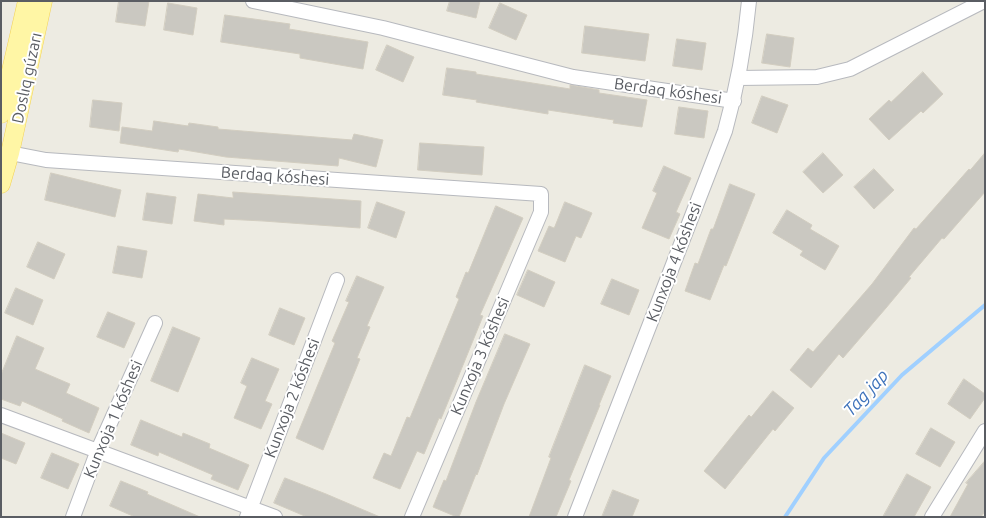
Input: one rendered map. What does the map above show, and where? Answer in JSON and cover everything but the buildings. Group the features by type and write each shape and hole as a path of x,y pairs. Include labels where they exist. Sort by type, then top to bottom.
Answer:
{"main road":[{"name":"Doslıq gúzarı","path":"1,114 27,1"},
{"name":"Doslıq gúzarı","path":"1,184 10,153 43,1"}],"street":[{"name":"Berdaq kóshesi","path":"252,1 383,28 573,77 734,101"},
{"name":"Kunxoja 4 kóshesi","path":"576,517 725,131 734,101 746,37 749,1"},
{"path":"738,78 817,77 850,69 984,1"},
{"name":"Berdaq kóshesi","path":"10,153 46,160 541,194"},
{"name":"Kunxoja 3 kóshesi","path":"412,517 540,212 541,194"},
{"name":"Kunxoja 2 kóshesi","path":"249,512 337,280"},
{"name":"Kunxoja 1 kóshesi","path":"73,517 98,450 155,323"},
{"path":"1,415 98,450 249,512 275,517"},
{"path":"932,517 985,431"}],"waterway":[{"name":"Tag jap","path":"785,517 824,458 902,375 985,305"}]}
